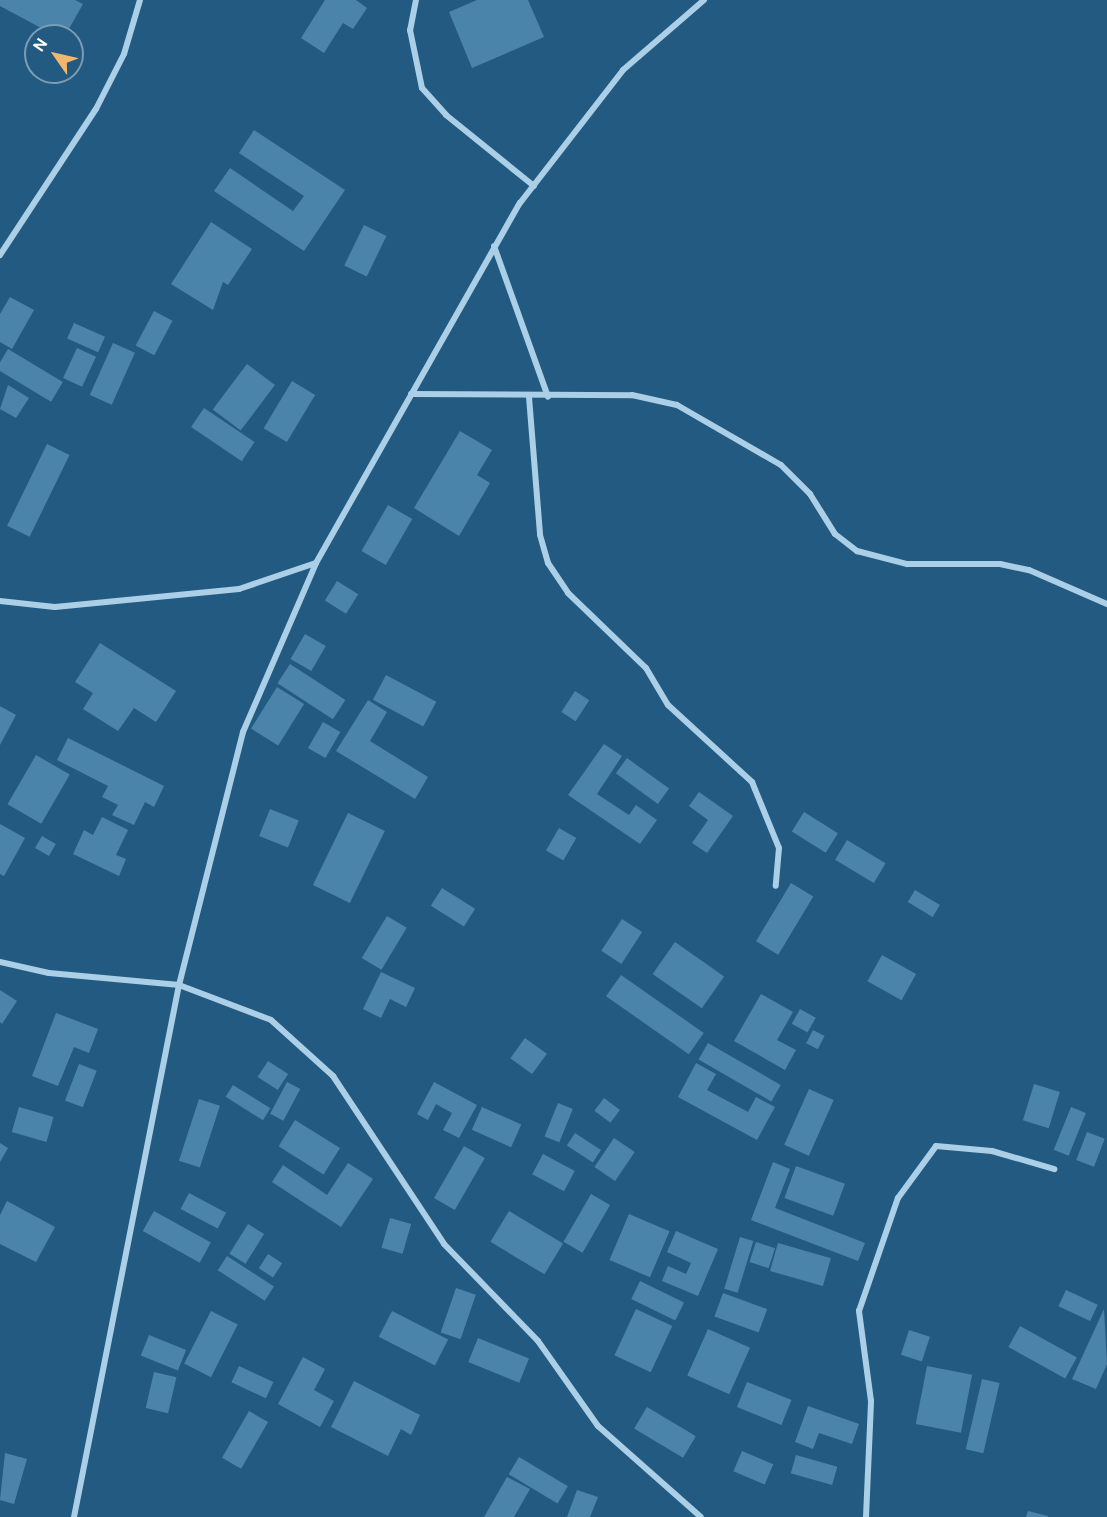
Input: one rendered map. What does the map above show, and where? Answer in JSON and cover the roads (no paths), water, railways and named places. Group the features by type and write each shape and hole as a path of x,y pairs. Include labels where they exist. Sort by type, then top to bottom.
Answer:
{"street":[{"path":"0,255 96,109 124,54 140,0"},
{"path":"416,0 410,30 422,88 446,115 534,186"},
{"path":"74,1517 179,985 243,732 316,563 494,246 534,186 623,70 704,0"},
{"path":"494,246 548,397"},
{"path":"411,394 529,397 632,395 677,405 782,465 810,494 835,534 857,551 907,564 1000,564 1029,570 1107,604"},
{"path":"529,397 540,535 548,563 568,594 646,668 668,705 752,782 779,848 776,886"},
{"path":"0,602 55,607 239,589 316,563"},
{"path":"0,962 49,973 179,985 271,1020 310,1053 366,1122 396,1178 444,1244 538,1341 598,1426 701,1517"},
{"path":"866,1517 871,1401 859,1311 898,1198 936,1146 992,1151 1054,1169"}]}
